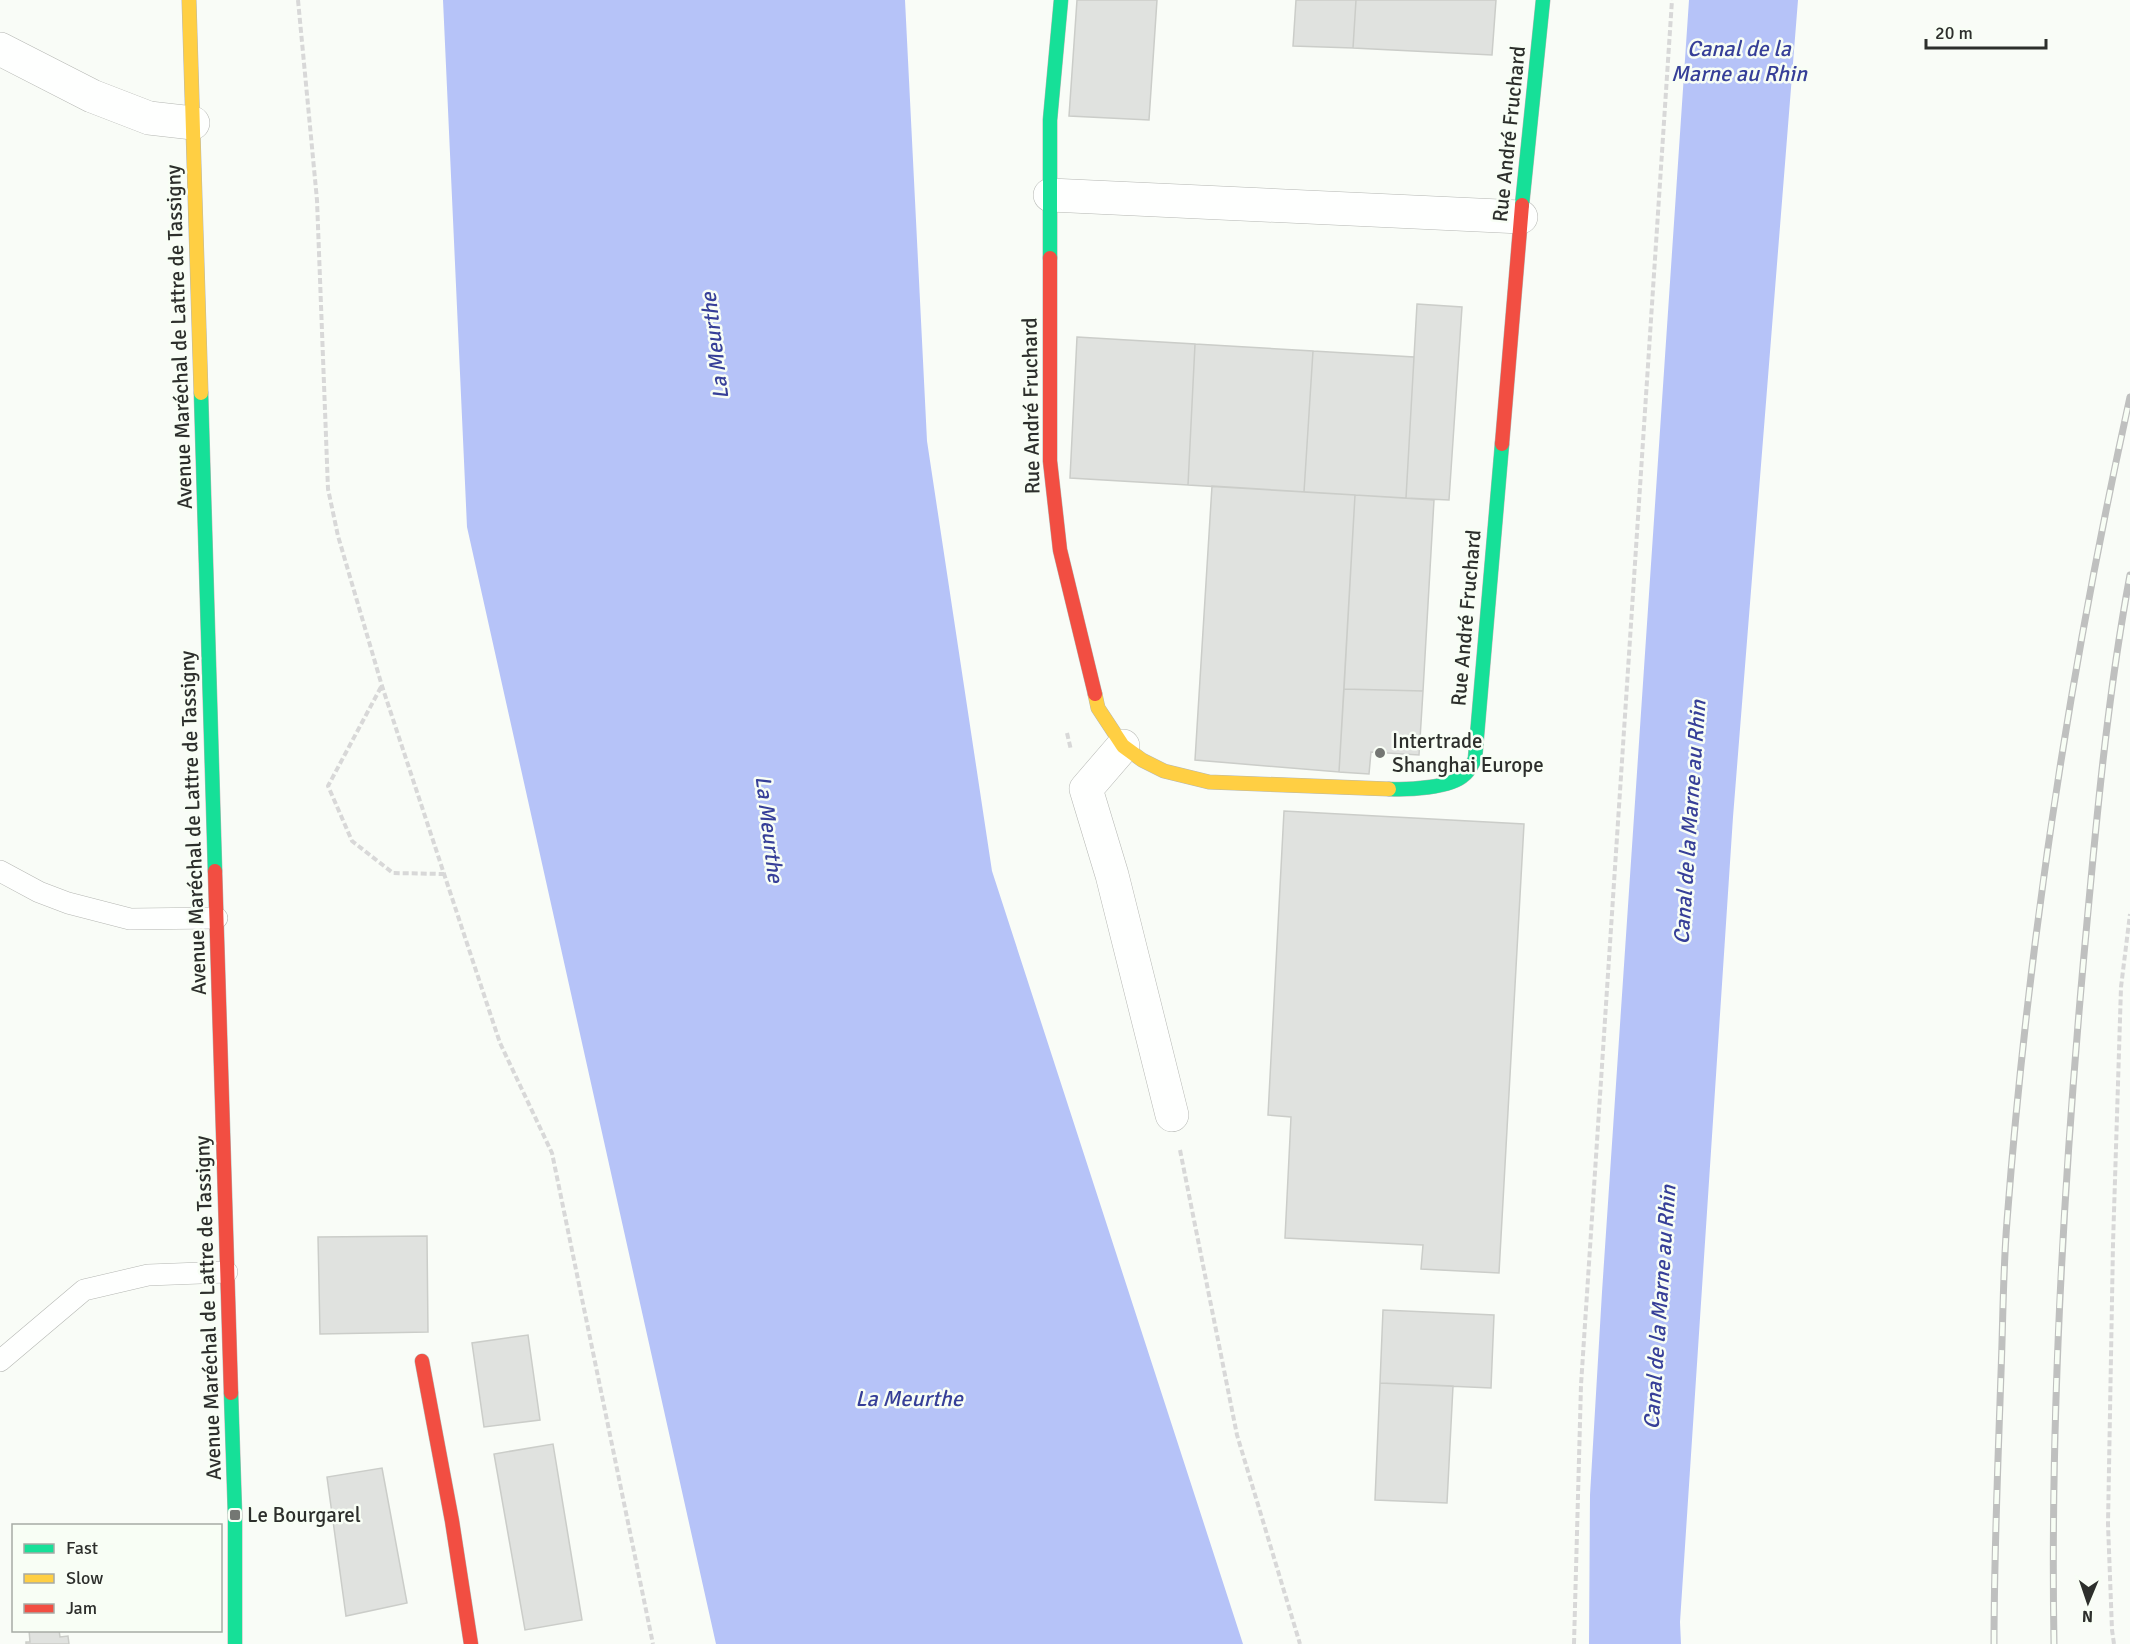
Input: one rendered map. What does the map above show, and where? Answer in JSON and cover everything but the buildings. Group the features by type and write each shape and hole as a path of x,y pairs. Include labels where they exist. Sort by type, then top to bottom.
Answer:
{"street":[{"name":"Avenue Maréchal de Lattre de Tassigny","path":"189,0 235,1515 235,1644"},
{"name":"Rue André Fruchard","path":"1061,0 1050,120 1050,461 1060,550 1098,708 1123,746 1142,760 1164,771 1209,782 1404,790 1438,786 1464,776 1475,759 1521,217 1543,0"},
{"path":"0,49 92,96 130,111 149,118 193,123"},
{"path":"1050,195 1521,217"},
{"path":"1123,746 1086,789 1112,875 1172,1115"},
{"path":"422,1361 452,1521 471,1644"}],"lane":[{"path":"0,871 39,892 68,903 130,919 217,918"},
{"path":"0,1361 84,1290 148,1275 227,1272"}],"path":[{"path":"298,0 317,200 328,489 338,536 382,686 500,1043 552,1153 653,1644"},
{"path":"1574,1644 1581,1385 1672,0"},
{"path":"382,686 328,786 352,841 393,873 444,874"},
{"path":"2114,1644 2108,1524 2113,1244 2121,987 2130,914"},
{"path":"1172,1115 1237,1436 1300,1644"}],"water":[{"name":"La Meurthe","path":"443,0 905,0 927,441 992,871 1243,1644 716,1644 467,527"},
{"name":"Canal de la Marne au Rhin","path":"1689,0 1798,0 1733,817 1680,1622 1681,1644 1589,1644 1590,1495 1602,1292"}],"railway":[{"path":"1994,1644 1995,1542 2005,1259 2027,1014 2039,910 2070,704 2108,499 2130,397"},
{"path":"2054,1644 2056,1389 2069,1135 2102,770 2114,672 2130,575"}],"traffic: fast":[{"path":"1050,258 1050,120 1061,0"},
{"path":"1522,205 1543,0"},
{"path":"201,393 215,871"},
{"path":"1389,789 1449,783 1466,774 1475,759 1502,444"},
{"path":"231,1393 235,1515 235,1644"}],"traffic: slow":[{"path":"189,0 201,393"},
{"path":"1095,694 1098,708 1123,746 1142,760 1164,771 1209,782 1389,789"}],"traffic: jam":[{"path":"1502,444 1522,205"},
{"path":"1050,258 1050,461 1060,550 1095,694"},
{"path":"215,871 231,1393"},
{"path":"422,1361 452,1521 471,1644"}],"place":[{"name":"Intertrade Shanghai Europe","path":"1380,753"},
{"name":"Le Bourgarel","path":"235,1515"}]}
